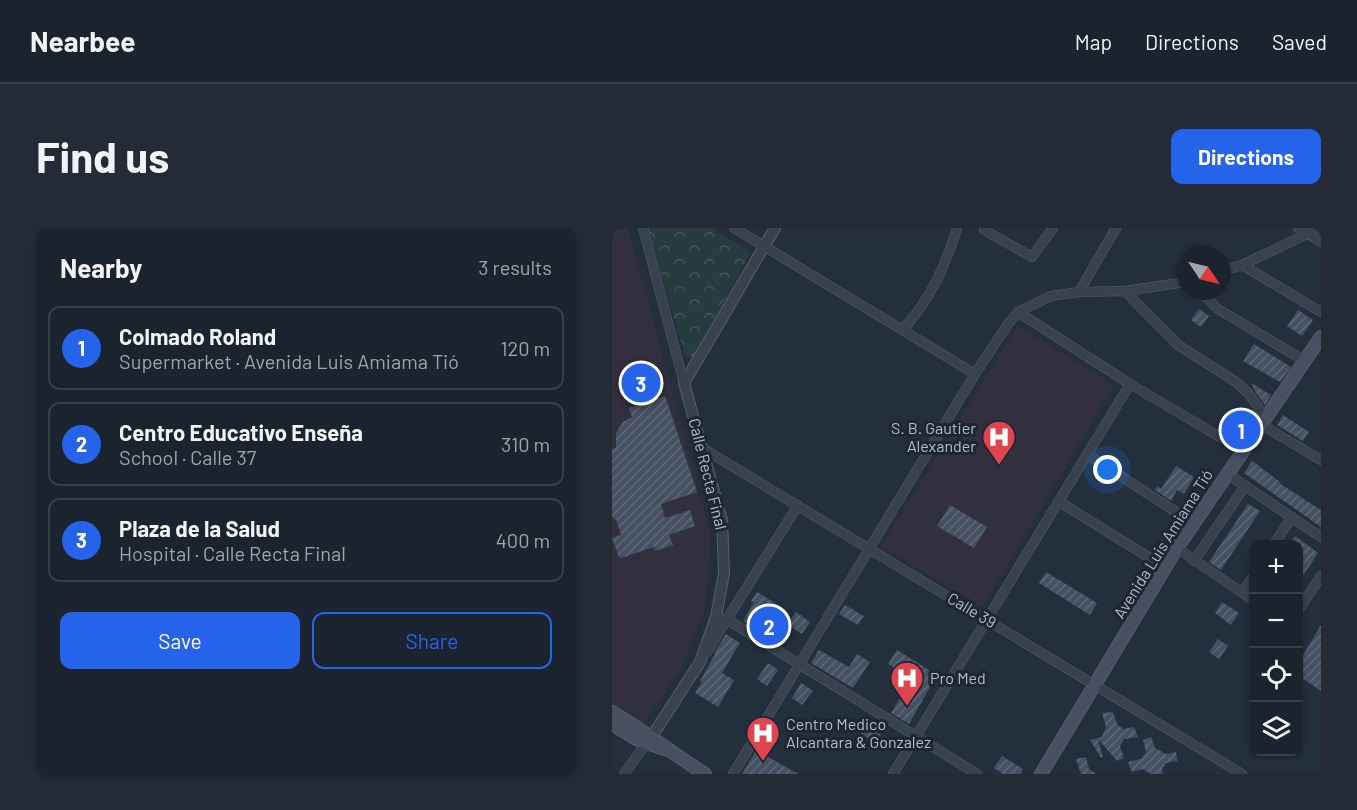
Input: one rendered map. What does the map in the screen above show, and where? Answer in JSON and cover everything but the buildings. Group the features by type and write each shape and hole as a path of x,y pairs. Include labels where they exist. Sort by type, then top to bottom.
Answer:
{"main road":[{"name":"Avenida Luis Amiama Tió","path":"1041,774 1193,523 1321,337"},
{"path":"612,712 649,740"},
{"path":"612,724 649,740 705,774"}],"street":[{"name":"Calle Recta Final","path":"643,228 722,520 724,546 724,573 716,617 700,662 649,740"},
{"path":"734,228 975,375"},
{"path":"684,383 775,228"},
{"path":"902,330 916,316 937,278 949,253 957,228"},
{"path":"984,231 1032,257 1053,228"},
{"path":"1079,292 1116,228"},
{"path":"1298,228 1321,242"},
{"path":"1231,268 1320,228"},
{"path":"1242,265 1321,312"},
{"path":"733,774 975,375 1018,312 1051,296 1079,292 1125,291 1177,283"},
{"path":"1125,291 1178,345 1236,382 1248,393 1264,422 1321,459"},
{"path":"1209,300 1218,309 1305,361"},
{"path":"1018,312 1130,384 1242,450"},
{"path":"893,774 1130,384"},
{"name":"Calle 39","path":"702,448 1242,774"},
{"path":"1087,454 1193,523"},
{"path":"1226,473 1321,537"},
{"path":"1194,561 1245,486"},
{"path":"1058,501 1166,568"},
{"path":"700,662 798,505"},
{"path":"1277,540 1292,517"},
{"path":"1177,548 1249,598"},
{"path":"1303,605 1321,576"},
{"path":"1242,593 1249,583"},
{"path":"716,617 728,620 977,774"},
{"path":"624,774 649,740"}],"shaded area":[{"path":"612,228 628,228 711,537 705,608 681,669 645,723 635,722 612,709"},
{"name":"S. B. Gautier Alexander","path":"1018,326 1114,385 982,607 881,546"}],"green space":[{"path":"648,228 711,228 749,251 749,256 694,356 685,356"}],"place":[{"name":"Plaza de la Salud","path":"641,383"},
{"name":"Colmado Roland","path":"1241,430"},
{"name":"S. B. Gautier Alexander","path":"999,466"},
{"name":"Centro Educativo Enseña","path":"769,626"},
{"name":"Pro Med","path":"907,707"},
{"name":"Centro Medico Alcantara & Gonzalez","path":"763,762"}]}
